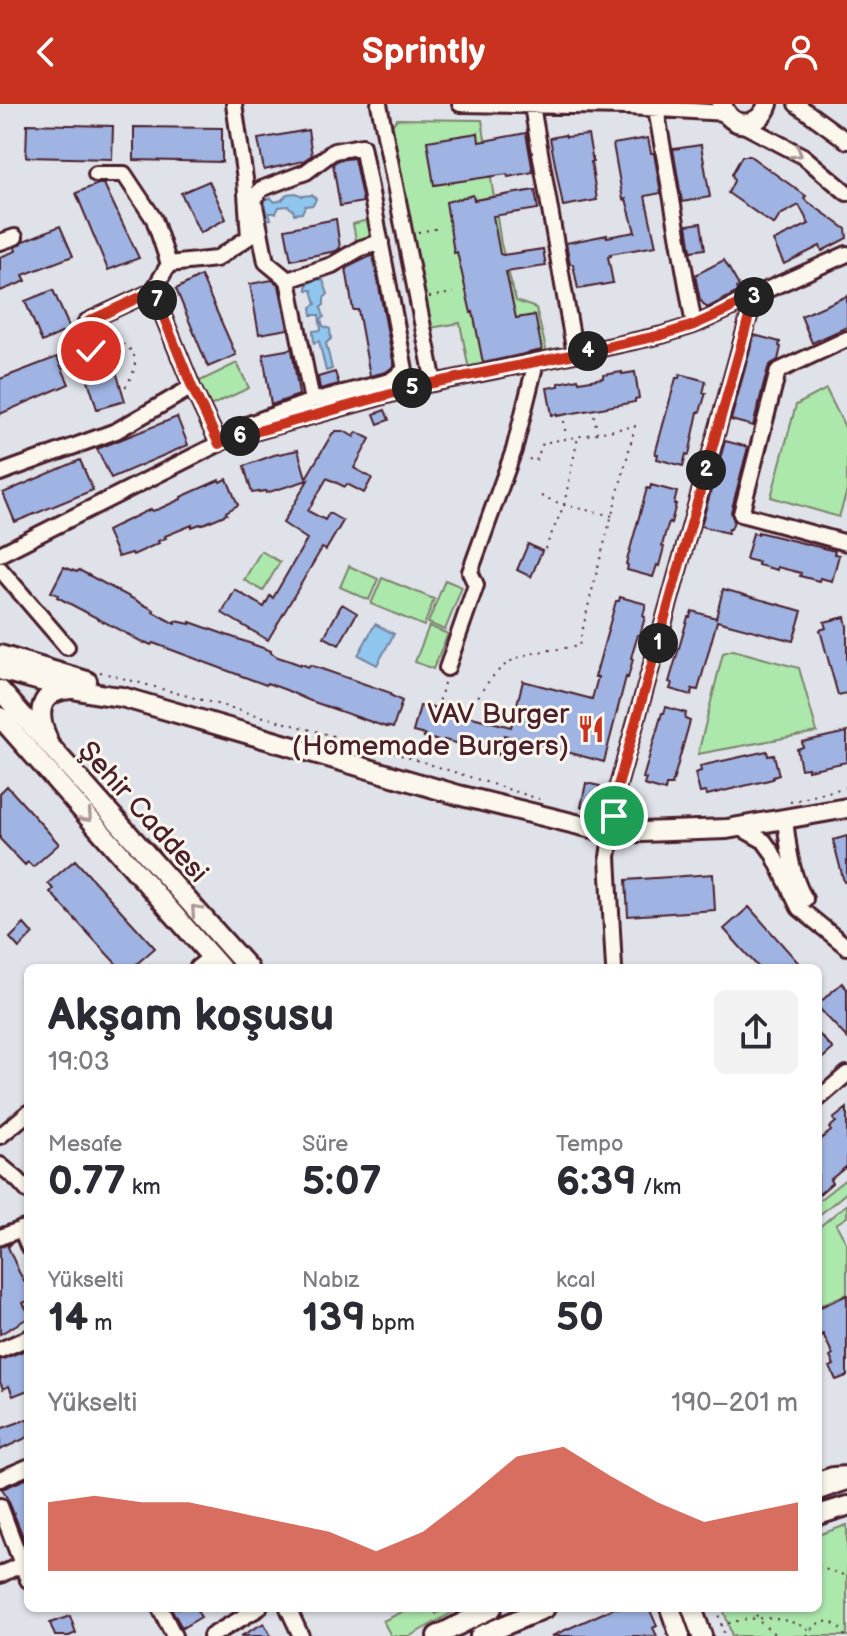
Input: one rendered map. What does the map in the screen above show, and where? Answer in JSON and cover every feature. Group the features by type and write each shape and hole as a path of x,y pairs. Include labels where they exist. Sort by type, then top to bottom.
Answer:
{"main road":[{"path":"729,113 747,123 761,117 768,104"},
{"path":"0,655 85,680 122,697 458,795 612,833 727,829 788,810 847,808"},
{"path":"0,670 71,689 122,697"},
{"path":"44,755 40,714 43,703 55,691 71,689"},
{"name":"Şehir Caddesi","path":"0,690 44,755 210,964"},
{"name":"Şehir Caddesi","path":"0,717 44,755 244,964"},
{"path":"0,732 44,755"},
{"path":"822,1488 847,1477"},
{"path":"437,1636 484,1612"},
{"path":"480,1636 536,1612"},
{"path":"671,1612 680,1636"},
{"path":"695,1612 710,1633"},
{"path":"704,1612 710,1633"}],"street":[{"path":"169,264 216,259 249,237 245,179 234,104"},
{"path":"379,104 434,383"},
{"path":"460,104 729,113 803,156 847,193"},
{"path":"796,104 847,141"},
{"path":"532,106 575,354"},
{"path":"656,109 694,325"},
{"path":"0,554 217,440 312,401 390,381 405,370 362,146 334,151 306,172 261,189 254,200 266,262 288,280 312,401"},
{"path":"88,322 153,291 169,264 154,219 124,174 96,174"},
{"path":"288,280 332,265 361,248 381,242"},
{"path":"217,440 434,383 662,335 694,325 847,254"},
{"path":"153,291 217,440"},
{"path":"614,964 608,857 614,800 755,295"},
{"path":"847,339 778,371 741,514 847,543"},
{"path":"447,668 476,585 470,572 513,453 536,362"},
{"path":"0,473 116,431 192,387"},
{"path":"0,569 67,647"},
{"path":"788,810 788,846 799,889 810,907 847,935"},
{"path":"739,827 764,841 799,908 847,947"},
{"path":"822,1096 847,1074"},
{"path":"0,1136 24,1116"},
{"path":"0,1165 24,1187"},
{"path":"0,1237 24,1228"},
{"path":"0,1350 24,1340"},
{"path":"0,1479 24,1469"},
{"path":"822,1479 833,1475 847,1477"},
{"path":"0,1506 24,1569"},
{"path":"0,1575 22,1564"},
{"path":"162,1612 174,1636"},
{"path":"211,1636 252,1612"},
{"path":"290,1612 302,1635"}],"path":[{"path":"405,235 440,228"},
{"path":"416,299 453,293"},
{"path":"88,322 99,343"},
{"path":"82,374 81,361 94,345 104,340 114,340 125,345 134,355 135,366 124,389"},
{"path":"594,415 597,433"},
{"path":"564,421 566,439"},
{"path":"447,668 439,703 468,714 498,671 517,658 579,646 635,426 543,443 536,461 513,453"},
{"path":"545,549 564,505 579,436"},
{"path":"541,496 564,505 613,516"},
{"path":"96,671 388,751 546,801"},
{"path":"788,810 847,787"},
{"path":"822,1568 847,1576"},
{"path":"710,1633 715,1612"},
{"path":"754,1612 768,1630 777,1636"},
{"path":"710,1633 740,1620 758,1618 792,1622 810,1630"},
{"path":"807,1636 816,1624 829,1622 838,1625 845,1636"},
{"path":"710,1633 725,1636"}],"green space":[{"path":"397,119 482,120 501,244 516,301 536,308 546,349 544,356 469,370 460,323 430,328 390,128"},
{"path":"371,219 374,236 356,240 353,224"},
{"path":"237,363 249,388 210,406 198,382"},
{"path":"826,389 847,431 847,491 839,517 771,497 796,405"},
{"path":"261,551 280,562 263,591 244,580"},
{"path":"349,566 378,579 369,600 340,587"},
{"path":"382,578 434,599 424,626 371,604"},
{"path":"445,580 462,587 445,630 428,623"},
{"path":"429,626 448,634 433,669 415,662"},
{"path":"733,650 799,668 817,732 698,754 723,653"},
{"path":"847,1178 847,1192 822,1213 822,1198"},
{"path":"847,1204 847,1217 836,1224 847,1244 847,1294 822,1304 822,1225"},
{"path":"847,1525 847,1636 732,1636 724,1612 822,1612 822,1534"},
{"path":"402,1612 453,1612 410,1636 391,1636 383,1621"}],"water":[{"path":"287,194 312,195 316,199 313,205 305,206 302,213 294,214 288,206 279,207 276,213 269,213 271,219 266,220 263,200 271,198 275,202"},
{"path":"312,277 323,280 328,294 321,307 323,326 330,329 331,339 326,343 332,369 326,371 319,341 314,343 313,331 321,330 319,315 312,315 311,307 316,304 312,290 307,290"},
{"path":"375,624 394,634 377,665 358,655"}],"building":[{"path":"27,124 113,126 112,159 26,157"},
{"path":"134,127 222,128 222,162 134,160"},
{"path":"308,130 312,155 303,161 264,170 258,139"},
{"path":"478,133 479,142 526,133 533,172 434,185 427,141"},
{"path":"588,135 597,200 563,206 550,138"},
{"path":"648,138 661,193 645,196 656,246 610,254 613,283 578,289 566,243 635,232 626,199 623,200 613,144"},
{"path":"701,145 710,197 682,202 673,149"},
{"path":"742,156 750,156 806,196 804,199 846,229 847,238 822,251 820,246 784,264 773,241 809,224 799,205 780,215 774,225 728,193 734,181 732,174"},
{"path":"354,158 363,202 340,206 333,164 338,160"},
{"path":"209,181 226,219 200,233 181,193"},
{"path":"104,184 139,258 108,270 76,193"},
{"path":"535,190 538,209 493,216 500,254 543,249 546,266 506,272 516,318 535,315 542,350 483,363 473,312 457,252 454,253 446,202 473,195 474,200"},
{"path":"336,219 340,248 291,260 285,229"},
{"path":"701,223 705,249 691,251 687,225"},
{"path":"60,226 73,256 23,275 26,281 0,291 0,257 16,251 15,247 24,241"},
{"path":"373,255 394,366 386,372 370,376 358,310 353,310 346,268"},
{"path":"724,260 739,286 736,288 738,292 707,308 700,300 695,275"},
{"path":"201,276 236,355 208,367 176,289"},
{"path":"272,280 279,285 288,329 259,334 250,284"},
{"path":"53,290 70,329 42,342 25,301"},
{"path":"847,296 847,327 812,343 801,316"},
{"path":"754,335 780,342 781,347 778,360 768,368 753,426 731,420"},
{"path":"292,349 299,395 271,405 263,354"},
{"path":"57,357 69,384 0,414 0,379"},
{"path":"115,368 125,401 97,409 87,377"},
{"path":"335,372 339,384 320,389 318,377"},
{"path":"635,372 639,398 635,402 552,415 547,388"},
{"path":"680,374 706,381 703,393 706,393 698,412 689,455 686,454 683,466 657,459 658,454 655,454 676,378"},
{"path":"385,410 389,420 378,424 374,414"},
{"path":"177,417 188,445 111,478 97,449"},
{"path":"336,431 344,431 354,437 357,432 370,439 354,468 372,478 364,493 327,478 308,511 325,520 329,513 343,521 326,550 322,548 268,640 222,613 235,590 264,607 270,596 273,598 307,539 283,523 308,480 266,493 252,493 244,466 298,450 306,478"},
{"path":"725,441 748,447 731,512 734,521 728,533 701,526"},
{"path":"80,460 93,490 15,522 3,493"},
{"path":"227,479 238,505 227,514 165,536 159,543 133,555 118,557 107,531 151,509 159,509"},
{"path":"651,485 677,492 659,566 653,577 627,570 626,564 647,488 650,489"},
{"path":"753,533 835,551 834,554 839,555 832,581 820,578 819,581 800,576 801,573 777,567 777,570 746,559"},
{"path":"528,544 542,551 531,577 517,570"},
{"path":"64,567 79,570 175,624 176,621 190,622 271,651 278,657 391,693 402,701 393,728 153,643 144,643 51,592"},
{"path":"723,589 802,611 793,641 717,621 698,690 692,689 691,695 670,689 672,683 669,682 688,617 692,611 716,618"},
{"path":"620,597 646,604 645,617 604,762 504,735 499,755 467,749 468,746 413,732 420,706 425,705 511,727 523,681 592,699 598,677 595,677 616,601"},
{"path":"342,604 357,613 339,645 324,637"},
{"path":"845,617 847,693 838,695 820,630 826,628 824,622"},
{"path":"666,707 686,713 685,719 690,721 672,785 666,785 665,791 644,785 646,779 643,778"},
{"path":"847,732 847,762 801,769 797,749 803,747 802,742"},
{"path":"767,751 768,756 774,755 779,775 773,779 707,795 706,792 700,793 695,773 701,771 700,766"},
{"path":"586,783 600,786 594,810 581,807"},
{"path":"7,786 59,844 33,867 28,862 25,865 0,839 0,793"},
{"path":"847,836 847,881 844,882 833,840"},
{"path":"75,860 155,948 137,964 116,964 50,892 53,889 48,883"},
{"path":"713,874 715,910 628,916 626,880"},
{"path":"749,907 799,964 755,964 724,929"},
{"path":"24,924 33,934 19,948 10,938"},
{"path":"842,983 847,989 847,1038 822,1011 822,1000"},
{"path":"822,1037 833,1049 822,1059"},
{"path":"847,1108 847,1166 822,1192 822,1138 831,1131 829,1128 836,1122 833,1119"},
{"path":"12,1243 8,1247 24,1280 24,1320 0,1334 0,1247"},
{"path":"847,1295 847,1376 836,1380 830,1367 834,1365 830,1357 833,1355 822,1335 822,1306"},
{"path":"24,1351 24,1392 13,1396 9,1386 3,1389 0,1360"},
{"path":"24,1420 24,1439 0,1450 0,1429"},
{"path":"24,1480 24,1539 9,1502 2,1489"},
{"path":"173,1612 198,1612 201,1617 182,1628"},
{"path":"605,1612 651,1612 657,1626 653,1628 657,1636 552,1636"},
{"path":"70,1616 76,1633 55,1636 50,1623"},
{"path":"264,1623 271,1636 241,1636"}],"place":[{"name":"VAV Burger (Homemade Burgers)","path":"591,729"}],"route":[{"path":"91,351 99,343 89,321 153,291 219,444 423,385 662,335 694,325 755,295 614,800 614,816"}]}
